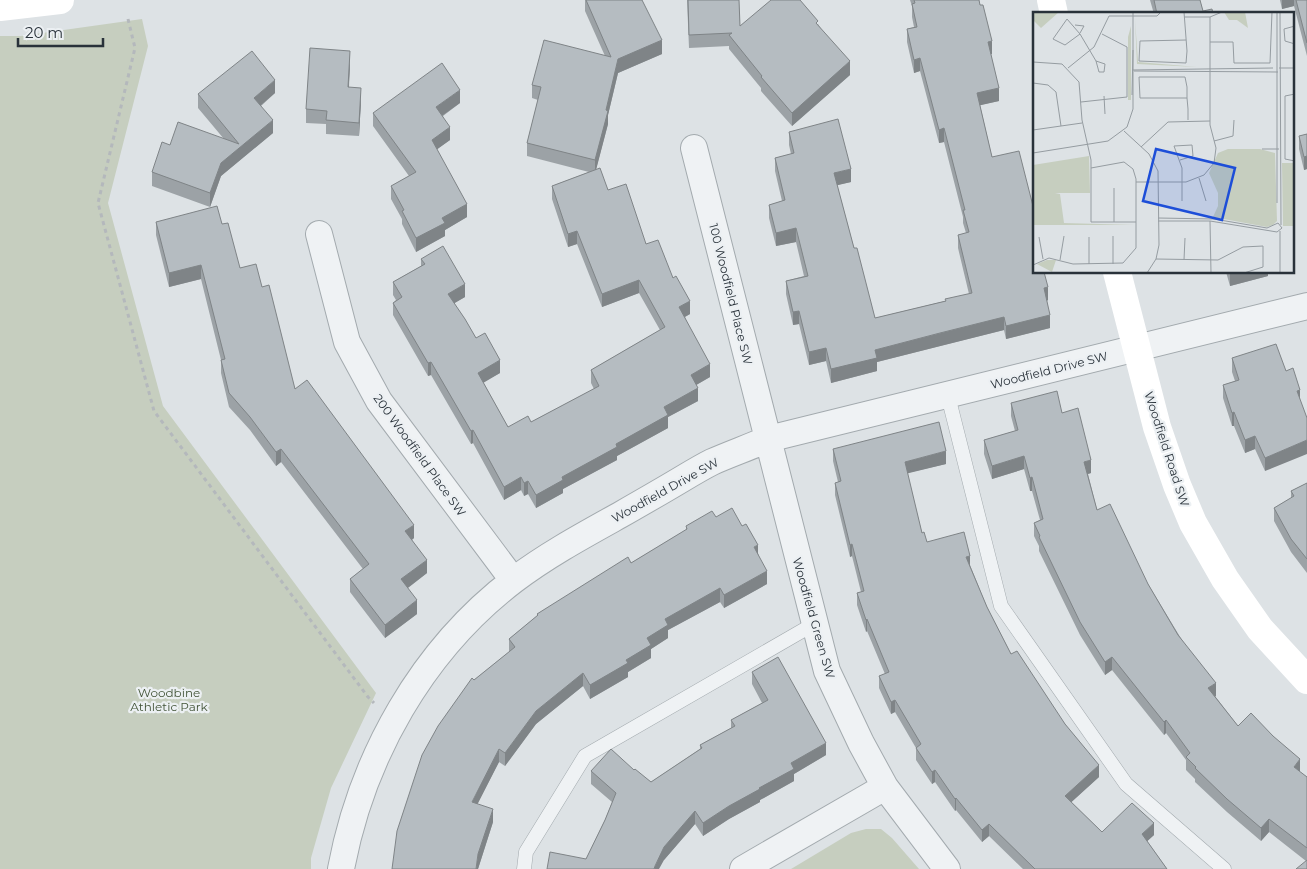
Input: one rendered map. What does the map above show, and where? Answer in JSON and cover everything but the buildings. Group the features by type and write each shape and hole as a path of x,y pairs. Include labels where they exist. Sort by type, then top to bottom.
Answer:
{"street":[{"path":"0,7 60,0"},
{"name":"100 Woodfield Place SW","path":"694,148 768,440"},
{"name":"200 Woodfield Place SW","path":"319,234 347,342 378,401 513,580"},
{"name":"Woodfield Road SW","path":"1117,274 1157,427 1192,523 1225,579 1260,629 1307,680"},
{"name":"Woodfield Drive SW","path":"341,869 348,836 360,796 375,757 394,720 419,680 447,644 478,611 513,580 550,555 711,463 768,440 1307,306"},
{"name":"Woodfield Green SW","path":"768,440 827,671 860,743 885,787 946,869"},
{"path":"743,869 885,787"}],"lane":[{"path":"948,396 1001,606 1126,784 1224,869"},
{"path":"524,869 526,852 585,756 814,624"}],"path":[{"path":"128,19 134,48 98,203 154,411 368,697 394,720"}],"green space":[{"name":"Woodbine Athletic Park","path":"142,19 148,46 108,203 163,406 376,693 331,788 311,858 311,869 0,869 0,36 21,36"},
{"path":"866,829 881,829 892,838 919,869 791,869 851,833"}]}
